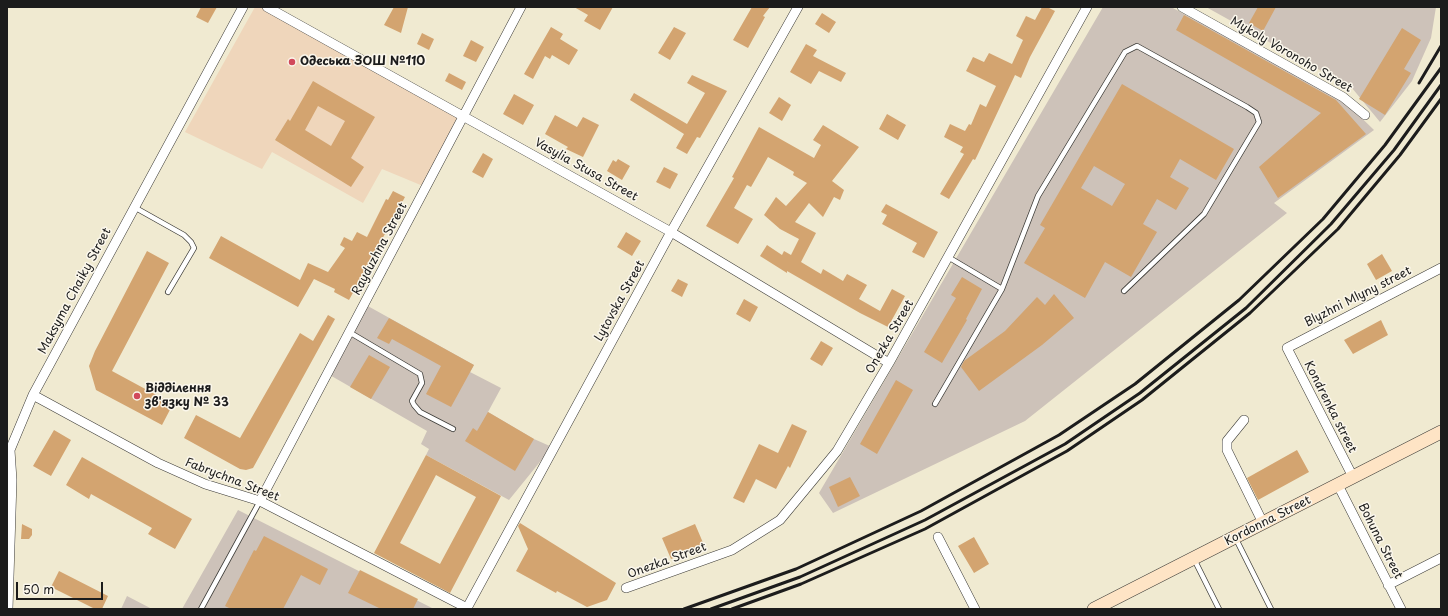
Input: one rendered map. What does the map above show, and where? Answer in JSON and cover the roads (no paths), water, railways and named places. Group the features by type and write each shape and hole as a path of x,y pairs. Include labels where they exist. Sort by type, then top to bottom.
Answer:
{"main road":[{"name":"Kordonna Street","path":"1094,609 1110,603 1441,432"}],"street":[{"name":"Maksyma Chaiky Street","path":"8,609 12,480 8,451 33,395 243,7"},
{"name":"Vasylia Stusa Street","path":"267,7 464,115 672,232 889,363"},
{"name":"Rayduzhna Street","path":"260,501 521,7"},
{"name":"Lytovska Street","path":"467,608 672,232 798,7"},
{"name":"Onezka Street","path":"626,588 732,550 780,520 837,451 889,363 1088,7"},
{"name":"Mykoly Voronoho Street","path":"1182,7 1343,98 1365,115"},
{"name":"Blyzhni Mlyny street","path":"1287,348 1441,268"},
{"name":"Kondrenka street","path":"1287,348 1352,477"},
{"name":"Fabrychna Street","path":"33,395 179,473 205,484 260,501 467,608"},
{"path":"1244,420 1227,441 1227,450 1263,523"},
{"name":"Bohuna Street","path":"1338,485 1401,609"},
{"path":"938,537 975,609"},
{"path":"1388,585 1441,558"}],"lane":[{"path":"935,404 1002,289 1038,196 1125,52 1137,46 1247,107 1256,113 1259,122 1204,214 1173,242 1124,291"},
{"path":"134,207 184,235 191,242 194,248 168,292"},
{"path":"948,257 1002,289"},
{"path":"349,332 420,374 422,383 412,401 414,405 420,412 453,429"},
{"path":"202,609 260,501"},
{"path":"1235,538 1270,609"},
{"path":"1194,559 1219,609"}],"railway":[{"path":"1419,83 1441,46"},
{"path":"684,609 796,569 921,511 1059,435 1135,384 1239,300 1323,219 1385,145 1441,68"},
{"path":"711,609 800,577 925,520 1065,444 1140,393 1246,308 1331,224 1394,150 1441,85"},
{"path":"732,609 801,584 925,529 1067,451 1142,400 1250,313 1338,229 1400,155 1441,99"}],"place":[{"name":"Одеська ЗОШ №110","path":"292,62"},
{"name":"Відділення зв'язку № 33","path":"137,396"}]}
